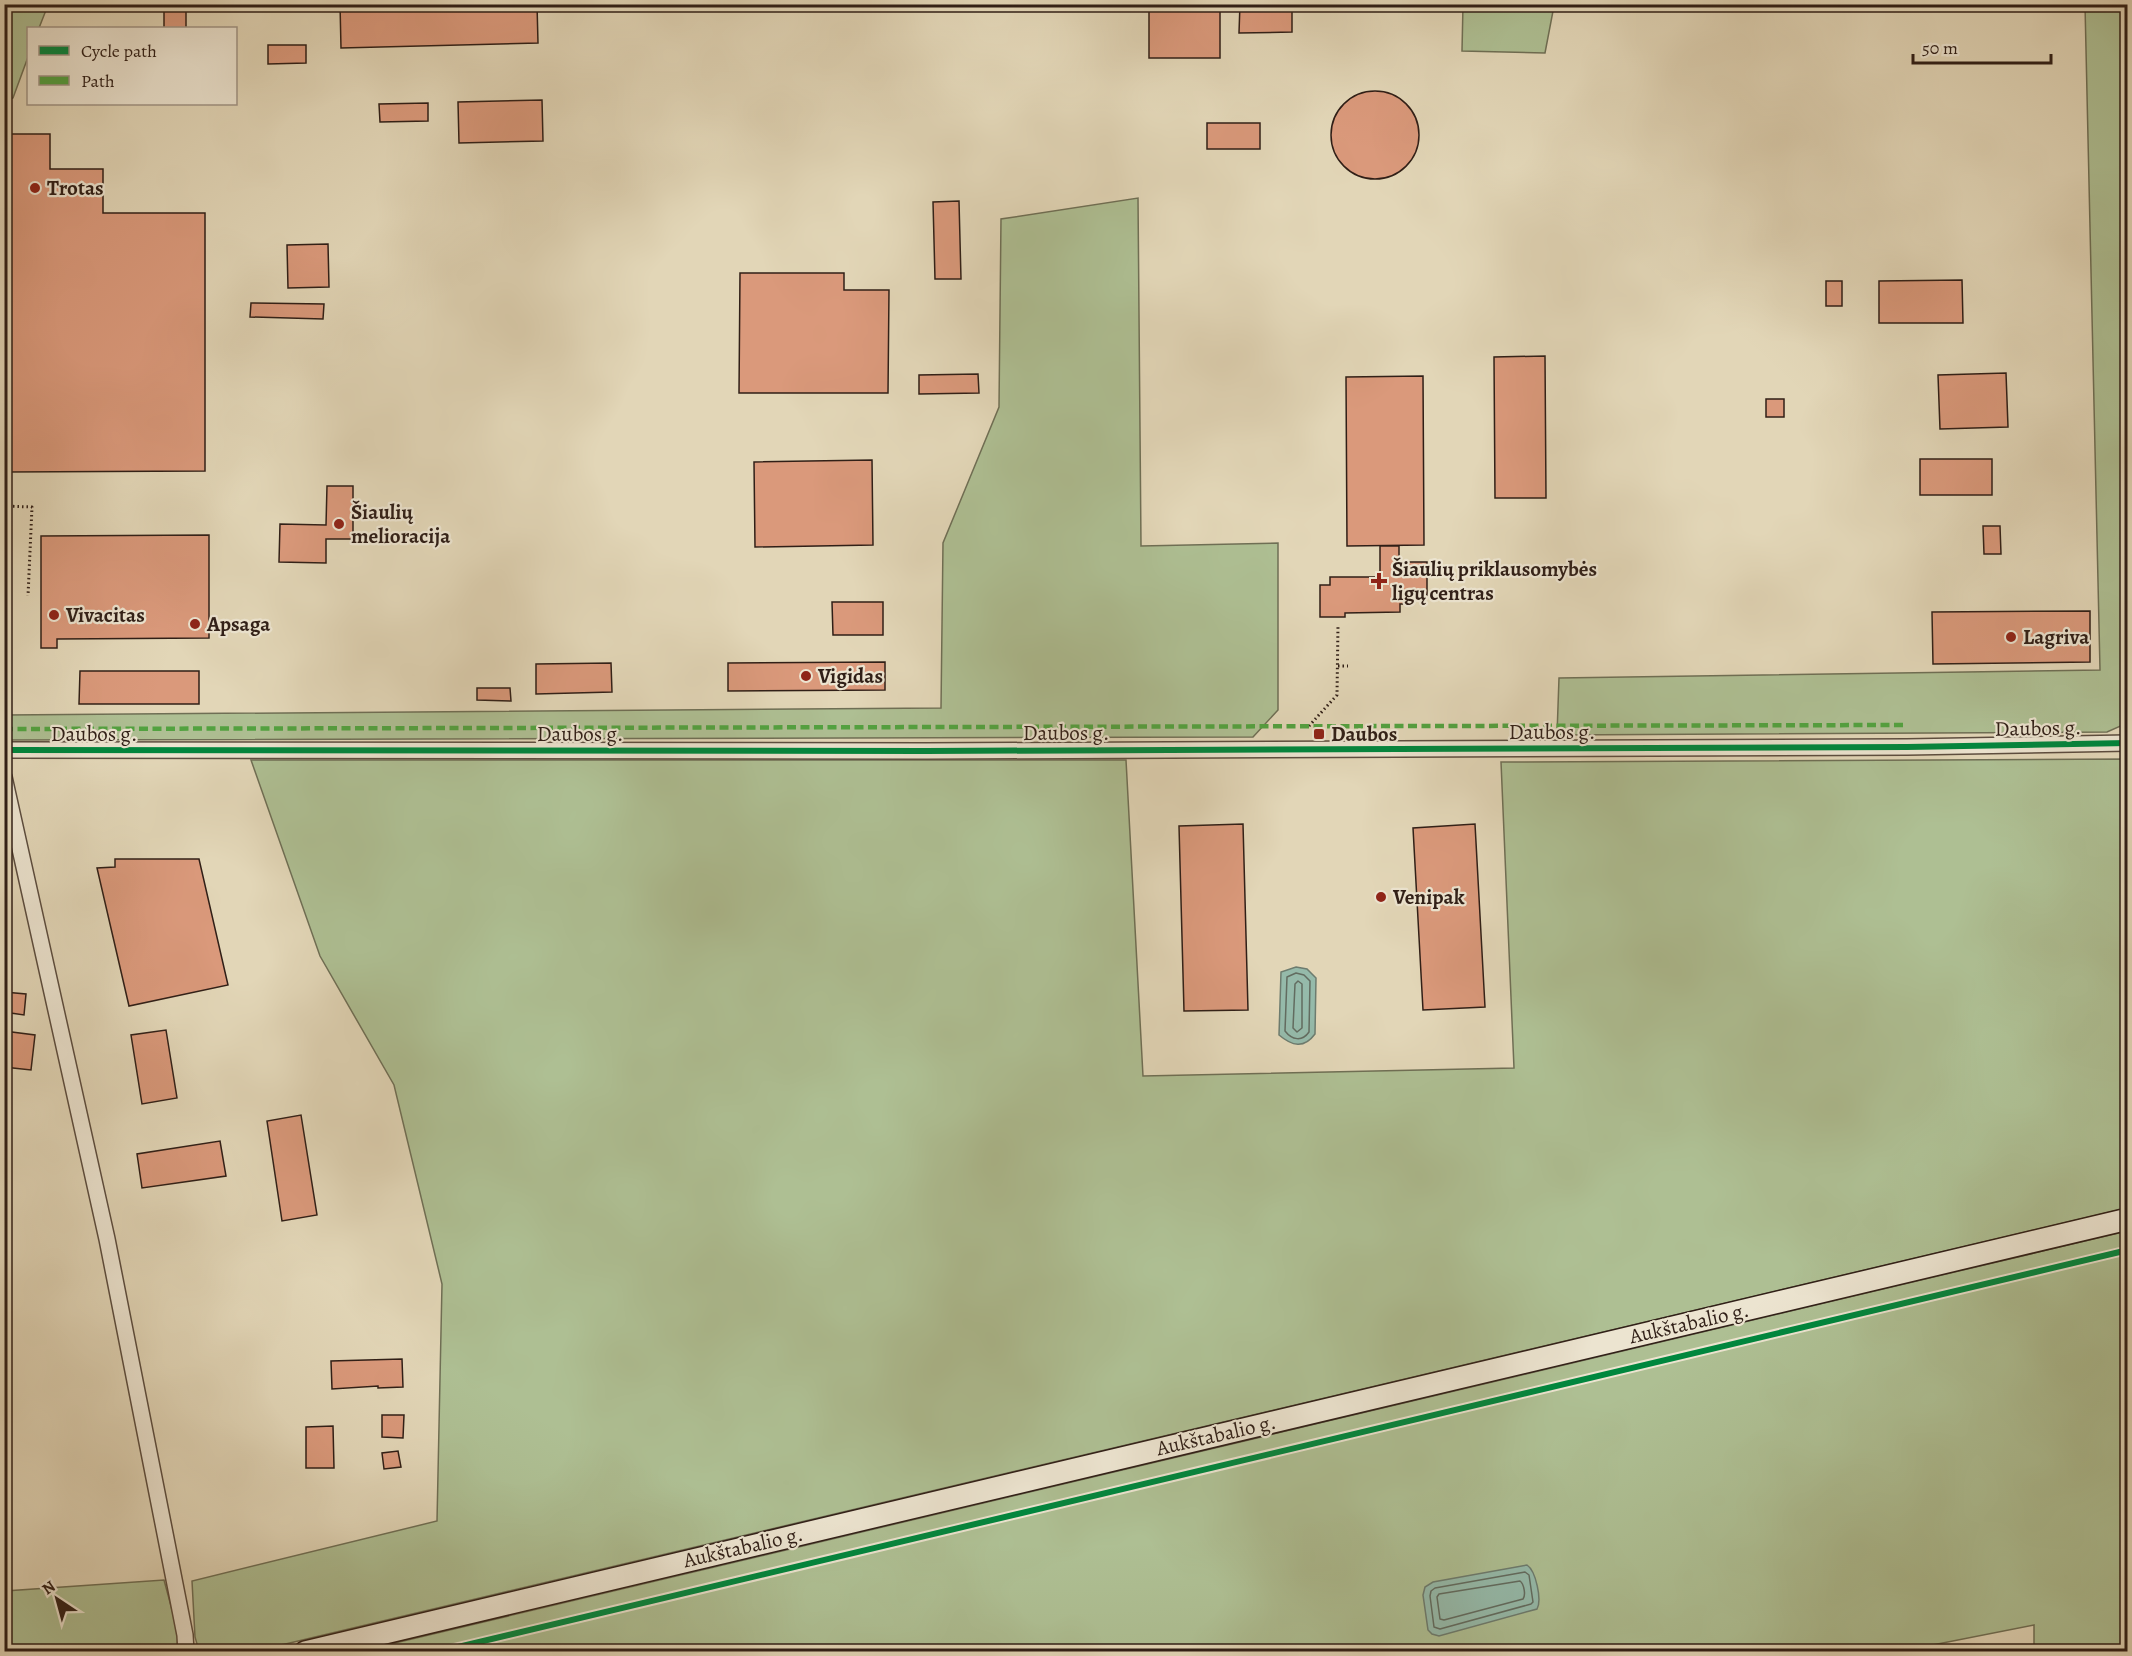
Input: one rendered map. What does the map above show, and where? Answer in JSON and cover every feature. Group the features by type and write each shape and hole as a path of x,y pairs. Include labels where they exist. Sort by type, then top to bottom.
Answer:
{"main road":[{"name":"Aukštabalio g.","path":"305,1652 2127,1219"}],"street":[{"name":"Daubos g.","path":"4,750 926,751 1907,747 2127,743"},
{"path":"4,777 107,1239 185,1635 186,1652"}],"path":[{"path":"4,506 33,507 28,596"},
{"path":"1309,726 1337,695 1338,625"},
{"path":"1338,666 1348,666"}],"shaded area":[{"path":"5,4 48,5 39,27 27,27 27,60 13,98 5,101"},
{"path":"1463,4 1873,5 1553,11 1545,53 1462,51"},
{"path":"2085,5 2127,5 2128,717 2123,725 2107,732 1557,735 1559,678 2100,670"},
{"path":"1138,198 1141,546 1278,543 1278,710 1253,737 5,740 5,715 941,708 943,543 999,407 1001,219"},
{"path":"2127,759 2127,1208 256,1651 199,1651 195,1637 192,1581 437,1521 442,1284 394,1085 320,956 251,760 1126,760 1143,1076 1514,1068 1501,762"},
{"path":"2127,1231 2127,1651 2034,1651 2034,1625 1897,1652 357,1652"},
{"path":"164,1580 178,1632 177,1651 5,1652 5,1591"}],"water":[{"path":"1296,967 1307,969 1316,978 1315,1034 1302,1044 1289,1042 1279,1035 1281,972"},
{"path":"1527,1565 1533,1573 1537,1586 1539,1599 1537,1609 1439,1636 1428,1630 1423,1595 1425,1587 1433,1582"}],"building":[{"path":"340,4 537,4 538,43 341,48"},
{"path":"1149,4 1220,4 1220,58 1149,58"},
{"path":"1240,4 1292,4 1292,32 1239,33"},
{"path":"164,9 186,9 186,27 164,27"},
{"path":"268,45 306,45 306,63 268,64"},
{"path":"1375,91 1392,95 1406,104 1415,118 1419,135 1415,152 1406,166 1392,175 1375,179 1358,175 1344,166 1335,152 1331,135 1335,118 1344,104 1358,95"},
{"path":"542,100 543,141 459,143 458,102"},
{"path":"428,103 428,121 380,122 379,104"},
{"path":"1207,123 1260,123 1260,149 1207,149"},
{"path":"4,134 50,134 50,169 103,169 103,213 205,213 205,471 6,472"},
{"path":"959,201 961,279 935,279 933,202"},
{"path":"328,244 329,287 288,288 287,245"},
{"path":"740,273 844,273 844,290 889,290 888,393 739,393"},
{"path":"1962,280 1963,323 1879,323 1879,281"},
{"path":"1826,281 1842,281 1842,306 1826,306"},
{"path":"251,303 324,304 323,319 250,317"},
{"path":"1545,356 1546,498 1495,498 1494,357"},
{"path":"2006,373 2008,427 1940,429 1938,375"},
{"path":"978,374 979,393 919,394 919,375"},
{"path":"1423,376 1424,545 1347,546 1346,377"},
{"path":"1766,399 1784,399 1784,417 1766,417"},
{"path":"1920,459 1992,459 1992,495 1920,495"},
{"path":"872,460 873,545 755,547 754,462"},
{"name":"Šiaulių melioracija","path":"327,486 353,486 353,539 326,539 326,563 279,562 280,524 326,525"},
{"path":"1983,526 2000,526 2001,554 1984,554"},
{"path":"209,535 209,638 57,639 57,648 41,648 41,536"},
{"name":"Šiaulių priklausomybės ligų centras","path":"1380,546 1399,546 1399,562 1427,562 1427,595 1408,595 1408,604 1400,604 1400,612 1345,613 1345,617 1320,617 1320,585 1330,585 1330,577 1380,577"},
{"path":"832,602 883,602 883,635 833,635"},
{"name":"Lagriva","path":"2090,611 2090,662 1933,664 1932,612"},
{"name":"Vigidas","path":"885,662 885,690 728,691 728,663"},
{"path":"611,663 612,692 536,694 536,664"},
{"path":"80,671 199,671 199,704 79,704"},
{"path":"477,688 510,688 511,701 477,700"},
{"path":"1243,824 1248,1010 1184,1011 1179,826"},
{"path":"1475,824 1485,1007 1423,1010 1413,828"},
{"path":"115,859 199,859 228,985 129,1006 97,868 115,867"},
{"path":"4,992 26,994 24,1015 4,1012"},
{"path":"166,1030 177,1098 142,1104 131,1035"},
{"path":"4,1031 35,1035 31,1070 4,1067"},
{"path":"301,1115 317,1215 282,1221 267,1121"},
{"path":"220,1141 226,1176 142,1188 137,1154"},
{"path":"402,1359 403,1387 332,1389 331,1361"},
{"path":"382,1415 404,1415 403,1438 382,1437"},
{"path":"333,1426 334,1468 306,1468 306,1427"},
{"path":"398,1451 401,1467 384,1469 382,1453"}],"marked path":[{"path":"4,729 1906,725"}],"cycle path":[{"path":"4,750 926,751 1907,747 2128,743"},
{"path":"437,1652 2128,1250"}],"place":[{"name":"Trotas","path":"35,188"},
{"name":"Šiaulių melioracija","path":"339,524"},
{"name":"Šiaulių priklausomybės ligų centras","path":"1379,581"},
{"name":"Vivacitas","path":"54,615"},
{"name":"Apsaga","path":"195,624"},
{"name":"Lagriva","path":"2011,637"},
{"name":"Vigidas","path":"806,676"},
{"name":"Daubos","path":"1319,734"},
{"name":"Venipak","path":"1381,897"}]}
